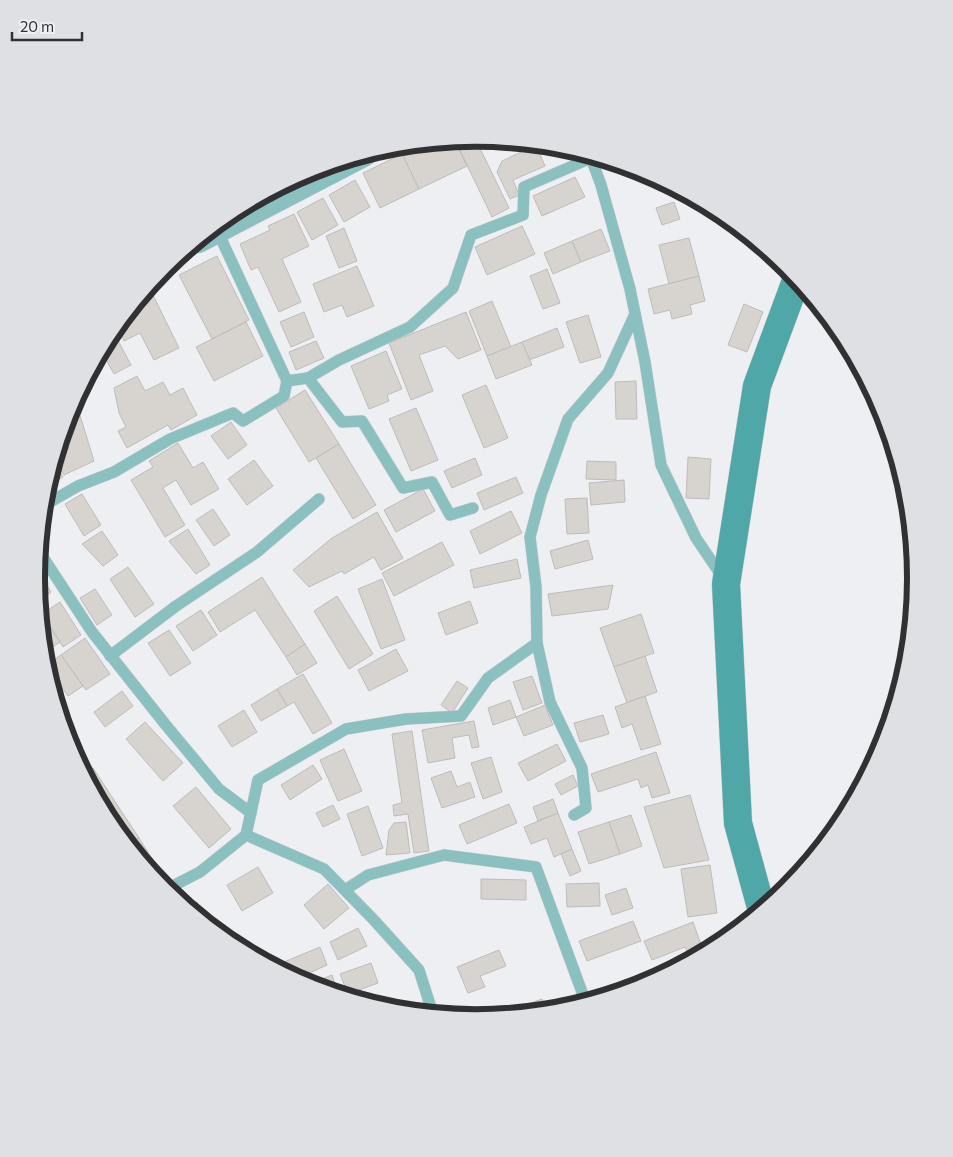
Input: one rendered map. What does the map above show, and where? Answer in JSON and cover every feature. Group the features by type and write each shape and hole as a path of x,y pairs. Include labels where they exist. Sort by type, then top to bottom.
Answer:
{"street":[{"path":"235,222 325,175"},
{"path":"760,904 738,823 726,584 757,386 793,285"}],"lane":[{"path":"287,382 308,378 340,360 410,327 453,288 471,235 523,215 524,187 583,161"},
{"path":"593,164 630,289 645,362 661,465 696,538 726,584"},
{"path":"52,501 78,486 114,472 170,439 233,413 243,421 284,396 287,382 209,240"},
{"path":"574,815 586,808 582,768 550,702 537,643 536,587 530,537 540,496 568,419 608,373 635,314"},
{"path":"308,378 342,422 362,420 403,488 432,482 450,515 473,508"},
{"path":"110,656 176,606 257,552 319,499"},
{"path":"46,561 92,632 165,724 219,788 250,813"},
{"path":"173,886 200,872 246,835 258,780 346,729 406,719 462,716 488,678 537,643"},
{"path":"246,835 324,869 419,970 431,1007"},
{"path":"345,890 368,875 444,855 536,867 583,996"}],"building":[{"path":"479,147 509,208 492,217 459,148"},
{"path":"459,148 467,166 419,189 402,154"},
{"path":"525,150 533,151 539,152 545,166 513,180 519,195 510,199 497,172 502,161"},
{"path":"402,154 419,189 380,208 363,173"},
{"path":"575,177 585,197 542,216 533,196"},
{"path":"355,180 370,207 344,222 329,195"},
{"path":"323,198 338,225 312,240 297,212"},
{"path":"674,202 680,219 662,225 656,208"},
{"path":"294,214 309,246 282,259 301,302 279,312 258,267 251,270 240,244 270,230 268,226"},
{"path":"522,226 535,254 487,275 475,247"},
{"path":"344,228 357,261 339,268 326,236"},
{"path":"601,229 610,251 581,262 572,241"},
{"path":"689,238 699,276 669,284 659,245"},
{"path":"572,241 581,262 553,274 544,253"},
{"path":"217,256 249,320 212,339 179,275"},
{"path":"357,266 374,306 347,317 342,305 324,312 313,284"},
{"path":"547,269 560,303 543,309 530,276"},
{"path":"699,276 705,301 690,305 692,314 672,319 670,310 654,314 648,289"},
{"path":"152,294 179,348 154,360 140,333 124,341 121,335"},
{"path":"492,301 511,347 487,356 469,311"},
{"path":"744,304 763,312 747,352 728,345"},
{"path":"304,312 314,337 291,347 280,322"},
{"path":"466,312 481,350 458,359 445,346 419,355 433,391 411,400 389,343"},
{"path":"588,315 601,357 580,363 566,322"},
{"path":"246,322 263,356 214,381 196,347"},
{"path":"557,328 564,347 529,360 522,342"},
{"path":"118,340 131,365 114,374 106,359"},
{"path":"316,341 324,358 296,370 289,352"},
{"path":"522,342 532,365 496,379 487,356"},
{"path":"386,351 402,389 387,395 389,401 369,409 351,366"},
{"path":"137,376 145,391 163,382 170,395 183,388 197,415 171,430 168,425 127,448 118,431 126,427 119,413 114,388"},
{"path":"636,381 637,419 616,419 615,382"},
{"path":"486,385 508,438 484,448 462,395"},
{"path":"305,390 339,444 309,462 276,408"},
{"path":"416,408 438,460 411,471 389,419"},
{"path":"79,411 94,461 64,475 60,467 65,451 69,449 67,444"},
{"path":"231,422 247,445 228,459 211,436"},
{"path":"178,443 193,468 203,462 219,489 191,505 176,480 163,488 185,525 165,537 131,480 153,467 149,461"},
{"path":"339,444 376,505 353,519 316,458"},
{"path":"688,457 711,459 709,499 686,498"},
{"path":"475,458 482,475 452,488 444,471"},
{"path":"254,460 273,486 247,505 228,479"},
{"path":"587,461 616,462 616,480 586,479"},
{"path":"59,470 63,477 56,481"},
{"path":"516,477 523,493 484,510 477,493"},
{"path":"624,480 625,502 591,505 589,483"},
{"path":"423,489 435,511 396,532 384,510"},
{"path":"82,494 101,525 84,536 65,504"},
{"path":"587,498 589,533 567,534 565,499"},
{"path":"213,509 230,535 214,546 196,520"},
{"path":"511,511 522,533 480,554 470,531"},
{"path":"377,512 403,558 381,570 374,557 344,574 342,571 309,587 293,570 332,538"},
{"path":"188,529 210,565 196,574 169,541"},
{"path":"102,531 118,555 103,566 82,544"},
{"path":"588,540 593,559 555,569 550,551"},
{"path":"442,542 454,565 394,596 382,573"},
{"path":"517,559 521,578 474,588 470,570"},
{"path":"128,567 154,604 135,617 110,579"},
{"path":"262,577 305,644 286,657 255,610 220,632 208,612"},
{"path":"382,579 405,640 381,649 358,589"},
{"path":"45,583 51,592 46,596"},
{"path":"613,585 608,609 552,616 548,594"},
{"path":"95,589 112,615 97,625 80,598"},
{"path":"337,596 373,654 349,669 314,611"},
{"path":"470,601 478,623 446,635 438,613"},
{"path":"60,602 81,635 63,647 48,623 46,611"},
{"path":"201,610 217,635 193,651 176,626"},
{"path":"641,614 654,653 614,667 600,628"},
{"path":"48,623 60,642 51,648"},
{"path":"169,630 191,663 170,676 148,643"},
{"path":"85,638 110,674 86,690 61,655"},
{"path":"305,644 317,663 297,675 286,657"},
{"path":"396,649 408,671 369,691 358,670"},
{"path":"61,655 83,686 68,696 58,681 53,661"},
{"path":"645,656 657,692 627,703 614,667"},
{"path":"303,674 332,723 313,734 294,702 287,706 277,689"},
{"path":"532,676 542,703 523,710 513,682"},
{"path":"457,681 468,688 452,713 441,705"},
{"path":"277,689 287,706 261,721 251,705"},
{"path":"122,691 133,706 105,727 94,712"},
{"path":"645,696 661,744 641,750 632,724 622,728 615,707"},
{"path":"510,700 516,717 493,725 488,708"},
{"path":"545,705 553,725 524,736 516,717"},
{"path":"244,710 257,732 232,747 218,726"},
{"path":"603,715 609,734 580,742 574,723"},
{"path":"474,721 479,747 472,748 469,735 452,738 455,758 428,763 422,730"},
{"path":"145,722 183,763 163,781 126,739"},
{"path":"412,731 429,851 414,853 408,814 394,816 393,805 402,803 392,734"},
{"path":"557,744 566,761 528,781 518,763"},
{"path":"344,749 362,791 338,801 320,760"},
{"path":"656,752 670,793 652,798 648,785 641,788 638,779 598,792 591,774"},
{"path":"491,757 502,792 483,799 471,763"},
{"path":"313,765 322,779 290,800 281,785"},
{"path":"93,768 139,838 134,841 90,770"},
{"path":"451,771 457,787 470,782 475,797 442,808 431,778"},
{"path":"573,775 578,786 561,795 555,784"},
{"path":"196,787 231,829 209,848 173,806"},
{"path":"690,795 709,860 664,868 644,807"},
{"path":"553,799 558,813 538,821 533,807"},
{"path":"509,804 517,823 467,844 459,825"},
{"path":"333,805 340,819 323,827 316,813"},
{"path":"368,806 383,848 362,856 347,814"},
{"path":"558,813 572,849 554,857 547,838 531,844 524,827"},
{"path":"631,815 642,846 620,854 609,822"},
{"path":"406,822 410,853 386,855 389,830 394,823"},
{"path":"609,822 620,854 589,864 578,832"},
{"path":"139,838 156,865 155,866 134,841"},
{"path":"572,849 581,871 570,876 561,854"},
{"path":"710,865 717,913 688,917 681,869"},
{"path":"258,867 273,893 242,911 227,885"},
{"path":"481,879 526,880 526,900 481,899"},
{"path":"599,883 600,906 567,907 566,884"},
{"path":"328,884 349,908 324,929 304,905"},
{"path":"626,888 633,908 612,915 605,895"},
{"path":"197,902 200,909 193,903"},
{"path":"633,921 641,941 587,961 579,941"},
{"path":"693,922 702,946 688,954 685,947 652,960 644,941"},
{"path":"358,928 367,946 338,960 330,942"},
{"path":"320,947 327,965 306,975 286,966 284,962"},
{"path":"499,950 506,966 480,976 485,987 468,993 457,967"},
{"path":"371,963 378,983 354,992 346,989 340,974"},
{"path":"652,972 615,987 590,994 589,992"},
{"path":"332,975 336,986 319,980"},
{"path":"542,999 544,1004 533,1006 518,1008"}]}
